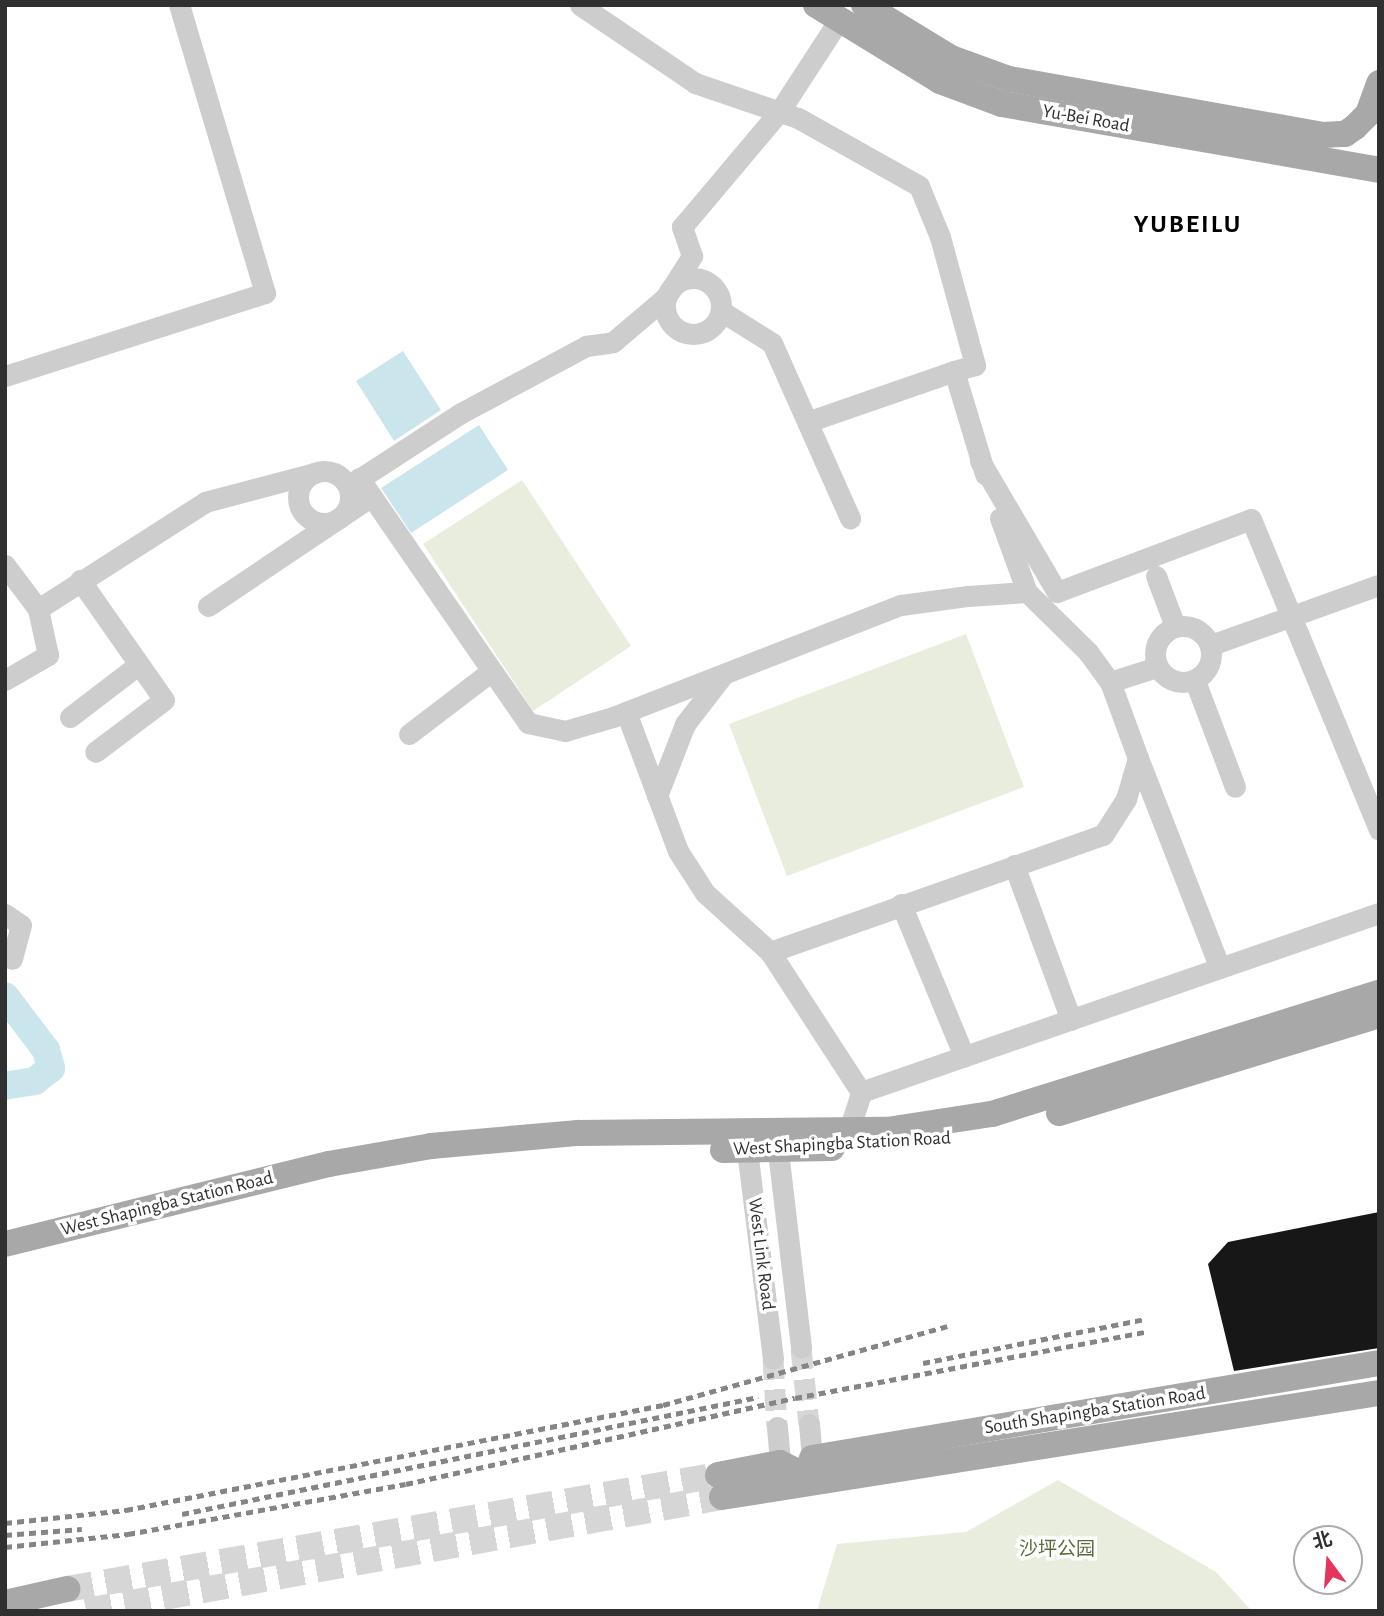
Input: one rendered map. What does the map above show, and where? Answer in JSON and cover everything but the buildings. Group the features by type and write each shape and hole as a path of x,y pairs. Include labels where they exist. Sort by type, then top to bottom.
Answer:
{"main road":[{"name":"Yu-Bei Road","path":"816,5 940,81 1002,103 1379,170"},
{"name":"Yu-Bei Road","path":"864,5 951,58 1009,79 1323,135 1345,134 1368,114 1376,93"},
{"path":"1376,93 1379,134"},
{"name":"West Shapingba Station Road","path":"5,1244 329,1164 431,1146 578,1133 849,1130 992,1114 1377,999"},
{"name":"West Shapingba Station Road","path":"329,1164 430,1163 581,1150 778,1151 994,1131 1377,999"},
{"name":"South Shapingba Station Road","path":"720,1486 1379,1363"},
{"name":"South Shapingba Station Road","path":"798,1472 1379,1395"},
{"path":"5,1603 67,1589"}],"street":[{"path":"5,376 265,293 179,5"},
{"path":"580,5 695,83 779,112 919,186 940,237 975,365 810,421"},
{"path":"315,473 299,491 300,506 317,522 341,517 349,504 354,482 460,413 586,346 613,342 666,297 684,280 703,280 717,292 720,310 704,332 685,334 666,315 666,297 692,256 682,227 779,112 839,20"},
{"path":"720,310 772,343 810,421 850,517"},
{"path":"954,371 980,461 1027,592 1088,652 1110,682 1220,968"},
{"path":"980,461 1057,592 1251,519 1293,614 1379,830"},
{"path":"38,609 205,502 315,473 331,472 354,482 372,496 490,672 528,723 565,730 626,712 901,605 1027,592"},
{"path":"208,606 372,496"},
{"path":"5,565 38,609 48,655 5,680"},
{"path":"1156,576 1175,626"},
{"path":"80,580 164,700 95,752"},
{"path":"1211,645 1379,585"},
{"path":"1175,626 1196,628 1211,645 1209,666 1195,681 1180,683 1166,678 1157,667 1154,650 1161,636 1175,626"},
{"path":"70,717 138,665"},
{"path":"1110,682 1157,667"},
{"path":"408,734 490,672"},
{"path":"657,796 685,724 724,674"},
{"path":"1195,681 1235,787"},
{"path":"626,712 678,851 705,893 770,952 861,1092"},
{"path":"770,952 1102,835 1126,799 1138,758"},
{"path":"1014,865 1071,1020"},
{"path":"901,904 964,1056"},
{"path":"861,1092 1379,913"},
{"path":"5,914 21,925 12,959"},
{"path":"849,1130 861,1092"},
{"name":"West Link Road","path":"747,1150 774,1358"},
{"name":"West Link Road","path":"778,1151 801,1348"},
{"path":"798,1472 809,1423"},
{"path":"777,1427 798,1472"}],"green space":[{"path":"522,480 631,646 533,711 423,544"},
{"path":"966,634 1024,787 787,876 729,724"},
{"name":"沙坪公园","path":"1058,1480 1216,1572 1252,1611 817,1611 837,1544 966,1532"}],"water":[{"path":"403,351 441,410 394,441 356,381"},
{"path":"479,425 508,470 411,533 381,488"}],"waterway":[{"path":"5,996 46,1050 51,1068 35,1081 5,1086"}],"tunnel":[{"path":"801,1348 809,1424"},
{"path":"773,1358 777,1427"},
{"path":"67,1589 718,1475"},
{"path":"86,1611 722,1497"}],"railway":[{"path":"923,1363 1146,1319"},
{"path":"5,1523 126,1510 663,1405 947,1326"},
{"path":"5,1547 128,1534 406,1484 795,1398 1148,1331"},
{"path":"182,1514 758,1397"},
{"path":"5,1535 82,1529"}],"district":[{"name":"YUBEILU","path":"1188,225"}]}
